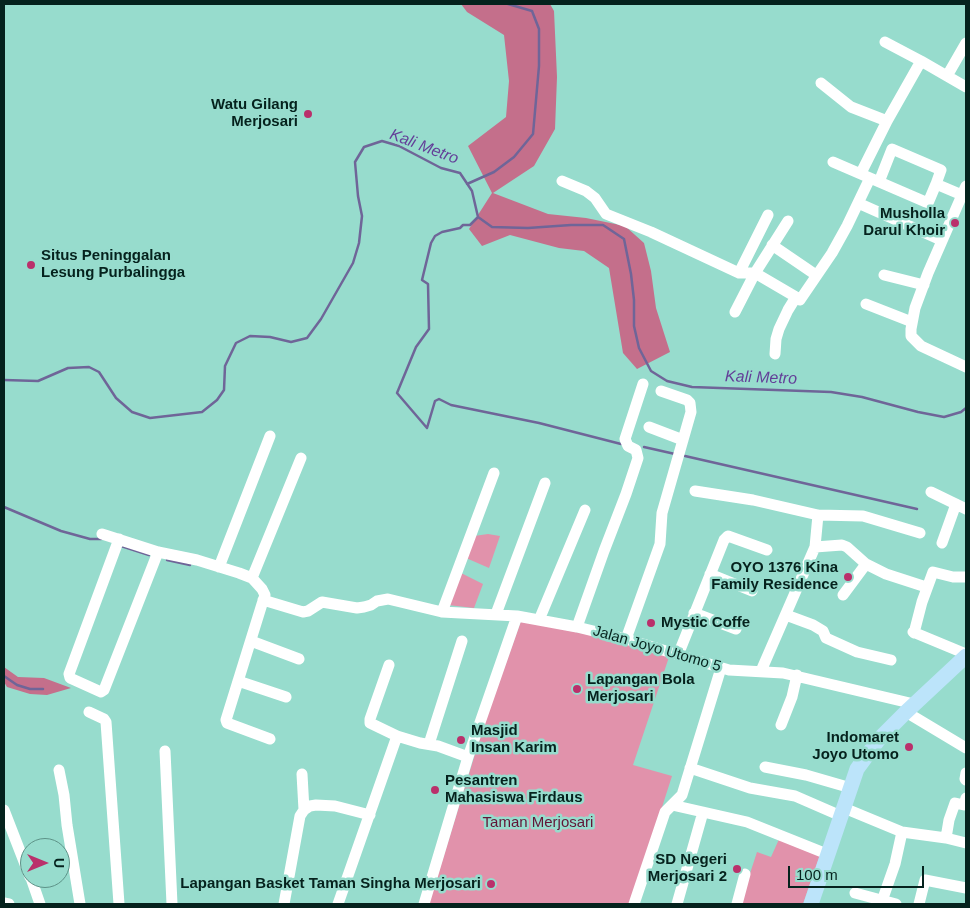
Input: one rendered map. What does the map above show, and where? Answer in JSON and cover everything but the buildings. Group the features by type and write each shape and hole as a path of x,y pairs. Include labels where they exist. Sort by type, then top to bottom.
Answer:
{"main road":[{"path":"811,904 857,769 879,739 910,708 964,662"}],"street":[{"path":"885,42 966,87"},
{"path":"947,76 966,43"},
{"path":"562,181 586,191 595,198 606,214 651,232 738,273 755,273 800,300 836,246 858,203 870,178 887,121 921,61"},
{"path":"821,83 851,107 887,121"},
{"path":"833,162 870,178 928,203 942,170 892,149 870,178"},
{"path":"936,184 964,191 961,211 941,240 912,322 911,336 921,346 966,367"},
{"path":"858,203 941,240"},
{"path":"738,273 768,215"},
{"path":"735,312 755,273 788,221"},
{"path":"772,246 816,275"},
{"path":"884,275 924,285"},
{"path":"775,354 779,328 796,297"},
{"path":"866,304 912,322"},
{"path":"577,627 638,458 636,450 628,446 625,439 643,384"},
{"path":"626,639 660,544 662,513 691,412 690,403 687,400 661,391"},
{"path":"648,427 683,440"},
{"path":"219,567 270,436"},
{"path":"252,578 301,458"},
{"path":"442,612 494,473"},
{"path":"496,614 545,482"},
{"path":"695,491 753,500 818,515 863,516 920,533"},
{"path":"931,492 961,506 942,543"},
{"path":"539,620 585,510"},
{"path":"761,671 815,547 818,515"},
{"path":"102,534 158,552 188,558 252,578 265,595 226,722 270,739"},
{"path":"678,655 724,540 728,536 767,550"},
{"path":"119,539 69,674 70,678 100,692 104,690 158,552"},
{"path":"815,547 842,545 866,564 886,574 923,586"},
{"path":"843,595 866,564"},
{"path":"964,662 914,632 933,572 952,577 966,577"},
{"path":"710,574 752,591"},
{"name":"Jalan Joyo Utomo 5","path":"263,600 303,612 322,602 357,608 388,599 442,612 496,614 516,620 539,620 577,627 626,639 721,668 797,675 910,708 966,748"},
{"path":"694,613 736,630"},
{"path":"786,615 823,630 826,638 857,652 891,660"},
{"path":"424,904 468,757 516,620"},
{"path":"251,641 298,659"},
{"path":"429,744 462,641"},
{"path":"388,665 370,723 397,736 420,744 438,746 468,757"},
{"path":"634,904 665,812 682,795 721,668"},
{"path":"781,725 792,697 797,675"},
{"path":"238,680 286,697"},
{"path":"89,712 104,719 106,722 120,904"},
{"path":"338,904 397,736"},
{"path":"165,751 172,904"},
{"path":"765,767 806,775 851,788"},
{"path":"690,768 756,789 795,796 902,832 946,838 966,843"},
{"path":"59,770 80,904"},
{"path":"966,773 966,780"},
{"path":"302,774 304,810"},
{"path":"946,838 955,803 964,805 966,798"},
{"path":"284,904 300,816 304,810 316,805 335,806 370,815"},
{"path":"672,805 747,822 827,854"},
{"path":"4,810 20,851"},
{"path":"677,904 703,812"},
{"path":"882,901 895,864 902,832"},
{"path":"737,904 745,874"},
{"path":"919,904 925,880 966,888"},
{"path":"34,888 40,904"},
{"path":"855,893 896,904"},
{"path":"4,903 9,904"}],"green space":[{"path":"488,534 500,536 489,568 466,558 474,536"},
{"path":"459,572 483,584 474,608 448,605"},
{"name":"Taman Merjosari","path":"521,621 615,640 669,657 633,765 672,776 631,904 429,904 484,725"},
{"path":"780,837 820,855 803,904 740,904 757,852 771,857"}],"shaded area":[{"path":"461,4 550,4 554,11 557,77 555,129 534,166 493,193 548,214 586,218 625,226 644,243 651,271 656,308 670,352 637,369 623,353 609,268 584,251 559,248 510,235 482,246 469,229 492,193 468,146 506,117 509,81 504,35 467,12"},
{"path":"4,667 18,677 44,678 71,688 47,695 30,694 7,687 4,682"}],"waterway":[{"path":"467,184 494,172 514,157 533,134 539,66 539,29 532,11 508,4"},
{"name":"Kali Metro","path":"4,380 38,381 68,368 89,367 99,372 116,398 132,412 150,418 202,412 217,400 224,390 225,366 236,343 250,336 270,337 291,342 307,338 321,319 353,263 359,243 362,216 355,162 364,147 382,141 399,146 441,168 460,173 472,191 478,217 492,227 528,228 603,225 624,239 631,274 634,326 639,348 651,371 667,381 692,387 831,392 862,397 944,417 961,412 966,408"},
{"path":"478,217 470,225 463,225 460,228 442,232 435,236 431,243 422,280 428,284 429,329 416,347 397,393 427,428 435,401 439,399 451,405 539,423 621,444"},
{"path":"644,447 675,454"},
{"path":"685,456 917,509"},
{"path":"4,507 61,531 90,539 101,539"},
{"path":"121,546 149,555"},
{"path":"167,560 190,565"},
{"path":"4,676 17,685 30,689 43,689"}],"place":[{"name":"Watu Gilang Merjosari","path":"308,114"},
{"name":"Musholla Darul Khoir","path":"955,223"},
{"name":"Situs Peninggalan Lesung Purbalingga","path":"31,265"},
{"name":"OYO 1376 Kina Family Residence","path":"848,577"},
{"name":"Mystic Coffe","path":"651,623"},
{"name":"Lapangan Bola Merjosari","path":"577,689"},
{"name":"Masjid Insan Karim","path":"461,740"},
{"name":"Indomaret Joyo Utomo","path":"909,747"},
{"name":"Pesantren Mahasiswa Firdaus","path":"435,790"},
{"name":"SD Negeri Merjosari 2","path":"737,869"},
{"name":"Lapangan Basket Taman Singha Merjosari","path":"491,884"}]}
